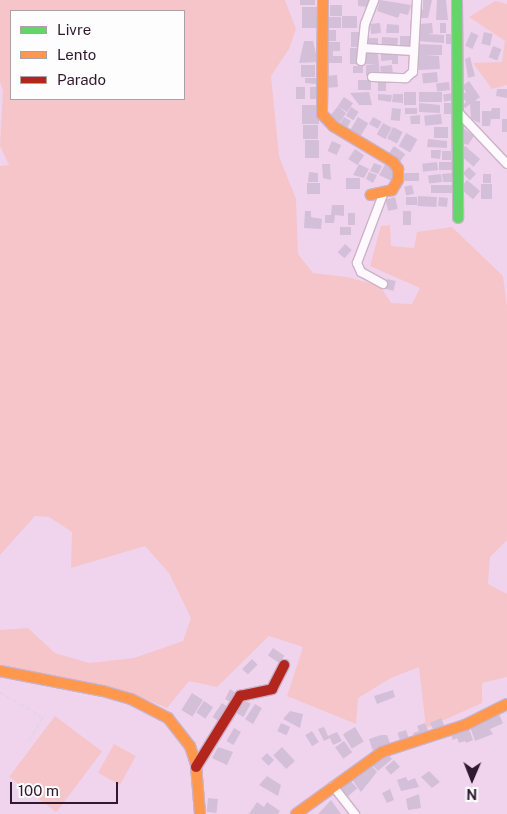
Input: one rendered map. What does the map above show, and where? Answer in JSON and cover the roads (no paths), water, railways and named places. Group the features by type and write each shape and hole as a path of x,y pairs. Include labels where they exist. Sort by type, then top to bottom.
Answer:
{"street":[{"path":"323,0 324,44 320,84 322,114 333,126 393,162 398,169 398,180 392,190 371,196"},
{"path":"361,61 365,24 374,0"},
{"path":"372,77 410,76 413,72 417,0"},
{"path":"457,0 458,218"},
{"path":"363,48 413,51"},
{"path":"458,112 507,164"},
{"path":"383,284 361,272 357,263 384,192"},
{"path":"196,767 240,696 272,689 284,664"},
{"path":"0,671 102,691 153,708 178,727 190,746 196,767 200,814"},
{"path":"296,814 382,752 465,725 507,704"},
{"path":"333,786 354,814"}]}
